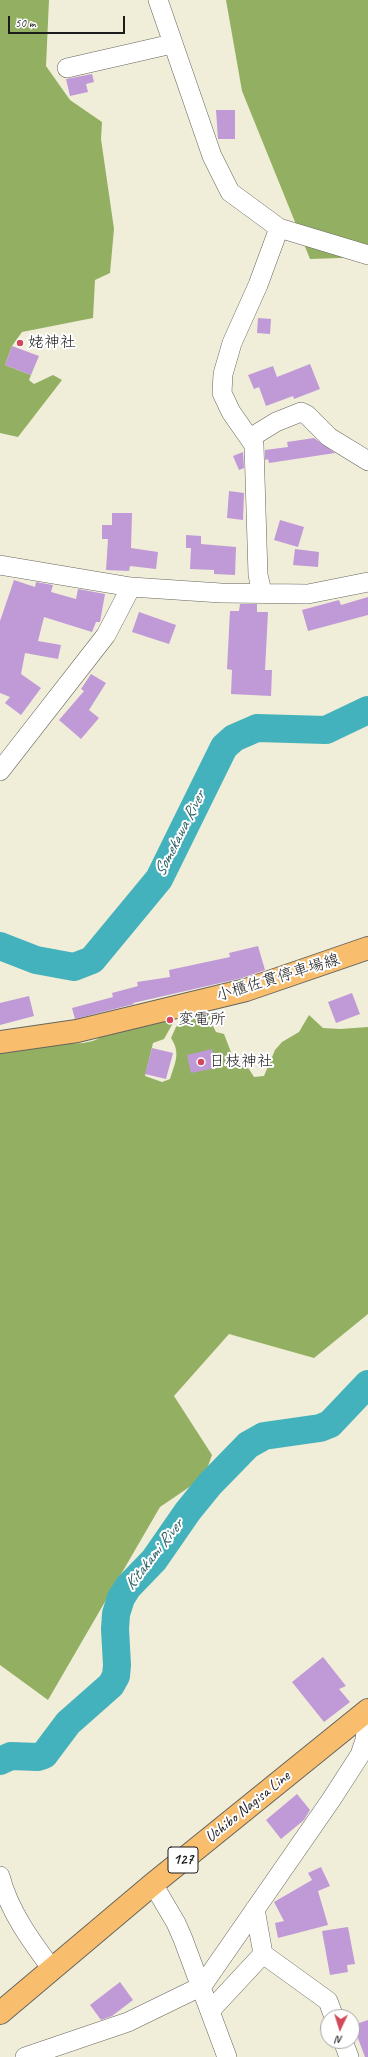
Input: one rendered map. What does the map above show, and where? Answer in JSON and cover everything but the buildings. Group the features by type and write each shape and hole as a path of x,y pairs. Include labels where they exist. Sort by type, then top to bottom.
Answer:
{"main road":[{"name":"小櫃佐貫停車場線","path":"0,1042 77,1031 246,990 368,948"},
{"name":"Uchibo Nagisa Line","path":"0,2013 153,1884 368,1710"}],"street":[{"path":"158,0 212,156 230,192 280,228 368,255"},
{"path":"67,68 85,62 172,44"},
{"path":"262,592 258,576 254,445 231,412 222,393 223,374 232,343 258,285 280,228"},
{"path":"250,438 276,422 301,412 307,415 329,437 368,461"},
{"path":"0,565 131,587 221,593 262,592 308,594 368,582"},
{"path":"0,771 106,635 131,587"},
{"path":"25,2057 128,2022 202,1986 331,1800 360,1755 366,1738 368,1714"},
{"path":"0,1876 15,1914 27,1935 52,1969"},
{"path":"153,1884 176,1923 202,1986 227,2057"},
{"path":"255,1909 263,1954 328,2001 331,2009"},
{"path":"210,2011 263,1954"}],"green space":[{"path":"0,0 49,0 46,66 70,100 102,122 101,139 114,229 110,273 95,280 93,318 22,332 12,346 5,365 31,375 29,380 34,384 53,375 62,380 18,437 0,433"},
{"path":"226,0 368,0 368,257 310,259 242,91"},
{"path":"202,1011 211,1015 211,1022 216,1032 224,1034 234,1060 249,1069 254,1077 264,1076 275,1050 282,1042 299,1032 309,1015 323,1028 340,1029 368,1027 368,1314 314,1358 229,1334 174,1396 212,1455 204,1477 160,1507 48,1700 0,1665 0,1051 87,1042 96,1040 103,1035 167,1017 173,1023 164,1039 153,1043 145,1076 162,1082 170,1079 175,1063 176,1048 171,1038 176,1027 190,1012"}],"waterway":[{"name":"Somekawa River","path":"0,946 36,960 74,967 92,960 159,879 224,747 234,738 257,728 326,730 368,710"},
{"name":"Somekawa River","path":"0,950 3,947"},
{"name":"Kitakami River","path":"0,1761 11,1756 38,1757 44,1755 68,1723 111,1685 116,1676 117,1665 115,1629 116,1614 121,1598 128,1587 154,1560 188,1511 210,1484 248,1445 264,1436 320,1428 330,1424 368,1384"}],"place":[{"name":"姥神社","path":"20,343"},
{"name":"変電所","path":"170,1020"},
{"name":"日枝神社","path":"201,1062"}]}
